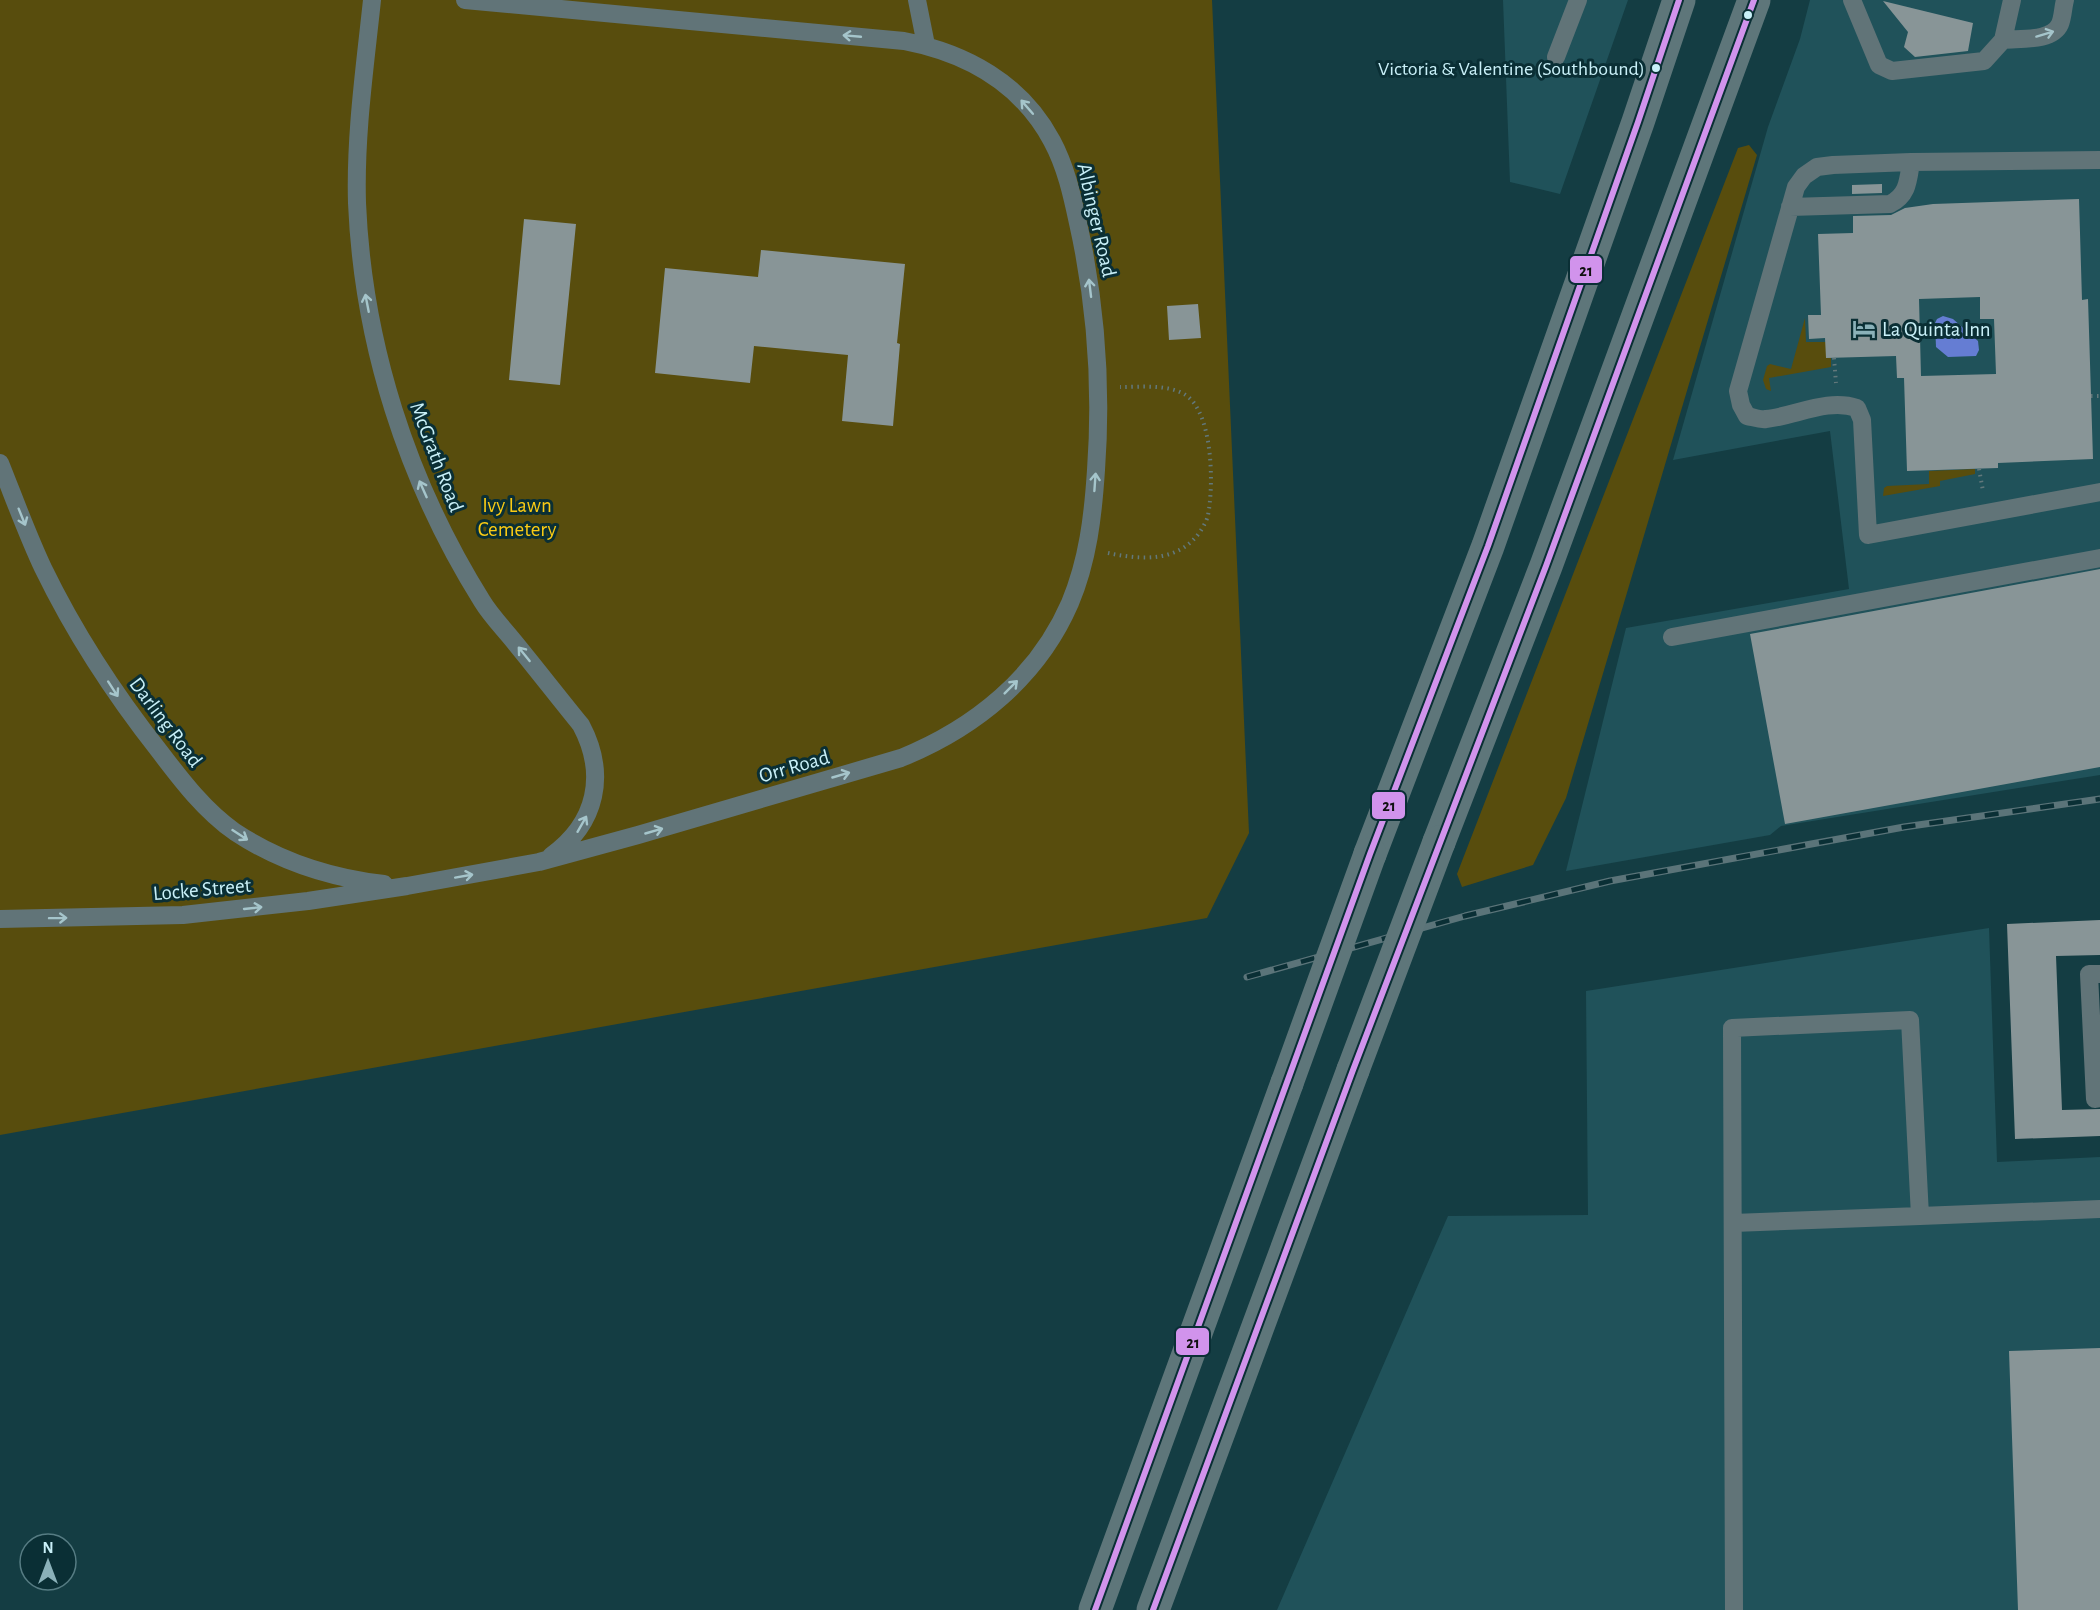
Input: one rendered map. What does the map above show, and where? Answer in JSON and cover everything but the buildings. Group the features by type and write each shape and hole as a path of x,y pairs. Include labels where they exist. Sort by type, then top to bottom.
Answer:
{"main road":[{"path":"1095,1610 1370,854 1488,546 1638,122 1678,0"},
{"path":"1153,1610 1353,1070 1546,566 1754,0"}],"lane":[{"name":"McGrath Road","path":"372,0 359,118 357,203 364,287 381,370 407,452 441,529 483,603 581,725 593,755 595,787 585,818 574,837 549,858 539,862"},
{"name":"Albinger Road","path":"465,0 575,6 904,41 926,45 970,61 999,80 1024,103 1052,140 1069,183 1087,262 1097,344 1099,387 1099,426 1088,544"},
{"path":"917,0 926,45"},
{"path":"1556,57 1578,0"},
{"path":"1853,0 1879,65 1892,71 1984,61 2003,40 2012,0"},
{"path":"2003,40 2044,36 2054,32 2060,24 2065,0"},
{"path":"2100,160 1911,162 1817,167 1804,176 1796,187 1738,391 1747,416 1764,420 1833,404 1845,404 1857,408 1862,420 1868,535 2100,492"},
{"path":"1790,207 1890,204 1900,199 1906,189 1911,162"},
{"name":"Darling Road","path":"0,463 43,567 80,638 123,705 191,791 232,830 257,846 283,858 323,872 364,882 407,886"},
{"name":"Orr Road","path":"407,886 539,862 638,835 901,758 942,740 989,709 1035,661 1054,633 1069,604 1081,573 1088,544"},
{"path":"1672,637 2100,558"},
{"name":"Locke Street","path":"0,919 183,915 308,902 407,886"},
{"path":"2100,974 2089,974 2095,1099 2100,1098"},
{"path":"1734,1610 1732,1028 1910,1020 1920,1216"},
{"path":"1733,1223 2100,1209"}],"path":[{"path":"1834,358 1834,366"},
{"path":"1088,544 1123,556 1150,558 1176,552 1195,538 1208,517 1211,454 1205,424 1196,405 1186,394 1174,389 1099,387"},
{"path":"2091,396 2100,396"}],"shaded area":[{"path":"1503,0 1628,0 1560,194 1510,182"},
{"path":"1810,0 2100,0 2100,775 1781,826 1770,835 1566,871 1626,628 1849,589 1830,431 1673,460 1768,127 1800,39"},
{"path":"1989,928 1997,1162 2100,1157 2100,1610 1277,1610 1448,1216 1588,1215 1586,991"}],"green space":[{"name":"Ivy Lawn Cemetery","path":"0,0 1212,0 1249,833 1207,918 0,1135"},
{"path":"1749,145 1757,155 1566,798 1533,865 1462,887 1457,874 1738,148"},
{"path":"1805,318 1806,342 1826,342 1826,358 1831,358 1831,367 1769,378 1771,391 1766,389 1763,380 1767,366 1770,364 1791,369"},
{"path":"1975,469 1975,474 1940,481 1940,486 1883,496 1884,488 1887,486 1929,484 1929,471"}],"water":[{"path":"1943,316 1953,319 1978,341 1979,350 1976,356 1948,357 1936,347 1935,323"}],"railway":[{"path":"1247,977 1465,916 1610,881 1904,827 2100,799"}],"transit line":[{"name":"21","path":"1095,1610 1370,854 1488,546 1679,0"},
{"name":"21","path":"1153,1610 1353,1070 1546,566 1754,0"}],"place":[{"name":"Victoria & Valentine (Southbound)","path":"1656,68"},
{"name":"La Quinta Inn","path":"1864,329"}]}
